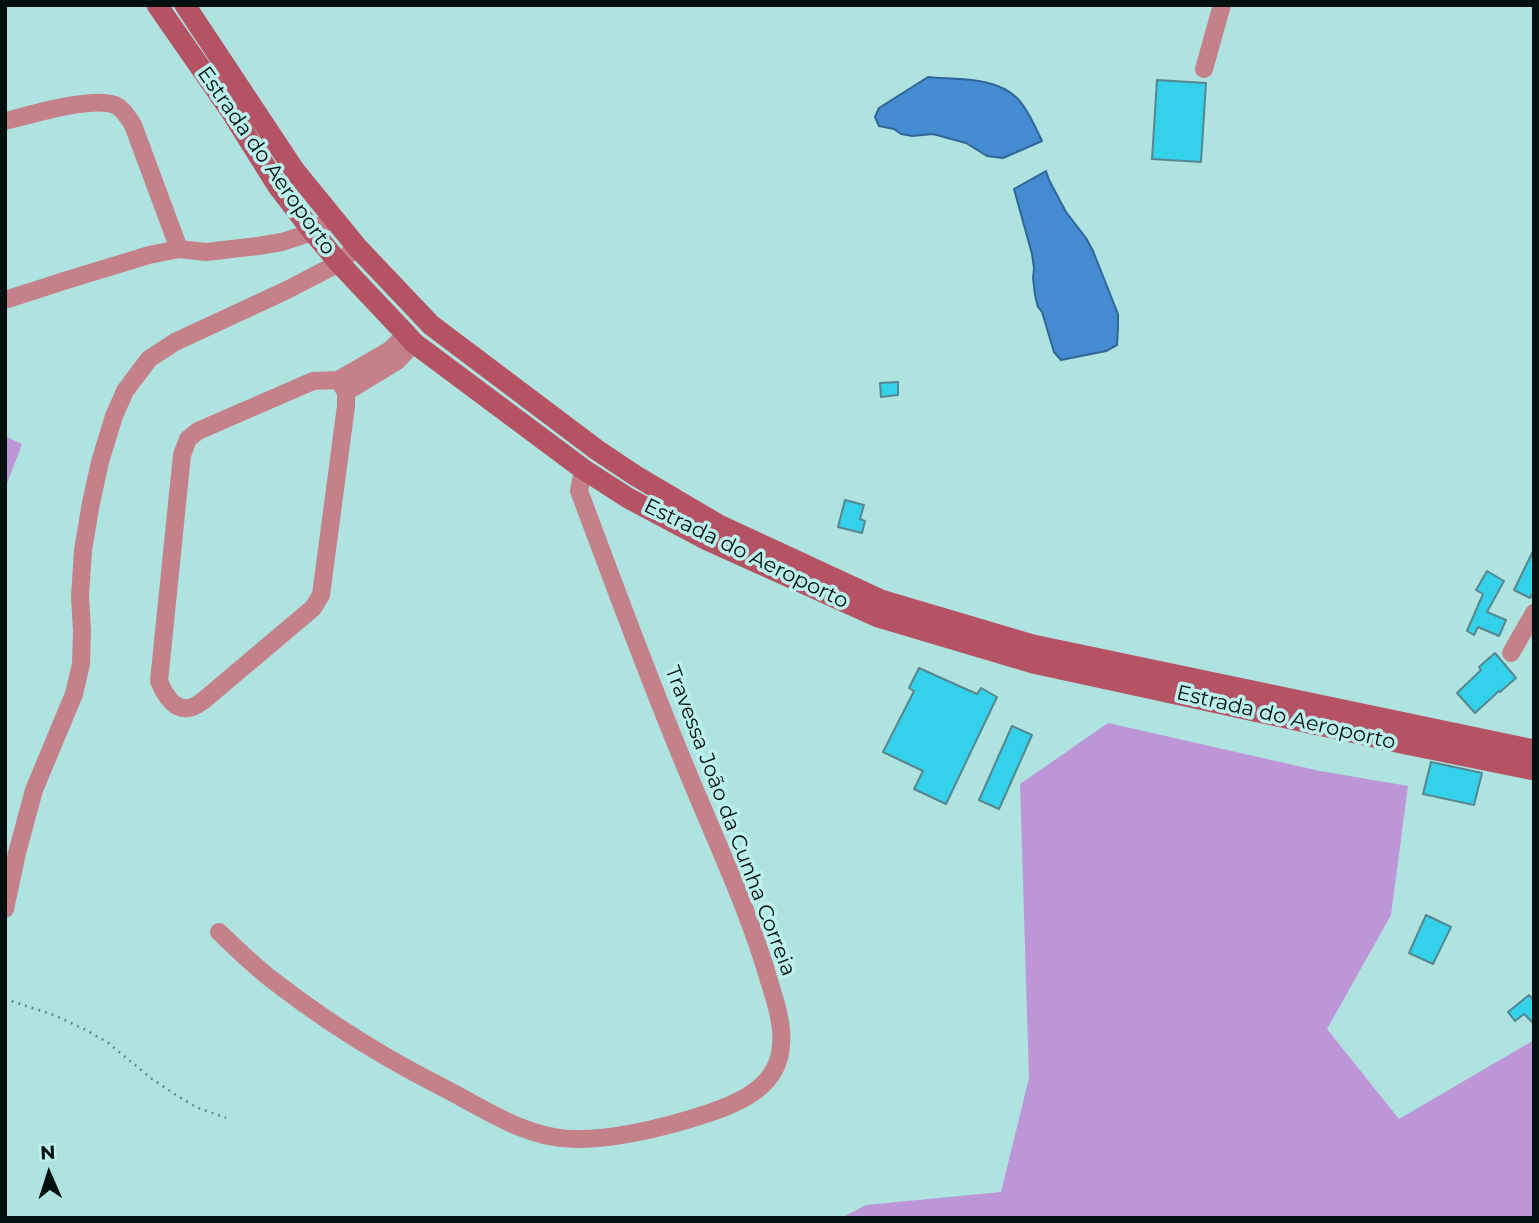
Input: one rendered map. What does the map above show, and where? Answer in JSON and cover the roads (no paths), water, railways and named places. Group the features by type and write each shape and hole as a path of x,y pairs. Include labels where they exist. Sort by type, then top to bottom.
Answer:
{"main road":[{"name":"Estrada do Aeroporto","path":"157,5 230,110 277,185 338,264 410,338 583,469 628,498 707,540 878,617 1033,663 1534,770"},
{"name":"Estrada do Aeroporto","path":"185,5 295,171 358,247 431,325 597,450 719,525 881,600 1033,645 1534,750"}],"street":[{"path":"1204,69 1223,5"},
{"path":"5,121 89,103 117,106 125,112 133,125 179,249"},
{"path":"5,300 149,255 179,249 206,252 282,242 313,232 333,216"},
{"path":"5,909 34,790 74,694 81,664 80,596 83,550 100,462 125,391 149,359 175,342 338,264 358,247"},
{"path":"342,386 346,406 321,595 313,608 204,700 189,709 177,706 166,696 159,681 183,455 188,439 198,431 313,381 342,386 410,338"},
{"name":"Travessa João da Cunha Correia","path":"219,932 274,981 387,1058 512,1125 554,1137 595,1139 677,1123 717,1111 744,1099 770,1078 777,1065 781,1046 780,1022 763,961 738,893 671,733 579,491 583,469"},
{"path":"1511,653 1534,613"}],"water":[{"path":"928,77 987,82 1008,91 1025,107 1042,141 1003,158 987,156 966,143 933,134 912,136 879,126 875,117 879,108"},
{"path":"1046,171 1066,212 1093,251 1118,314 1117,345 1106,351 1061,360 1054,352 1038,307 1032,254 1014,189"}]}
